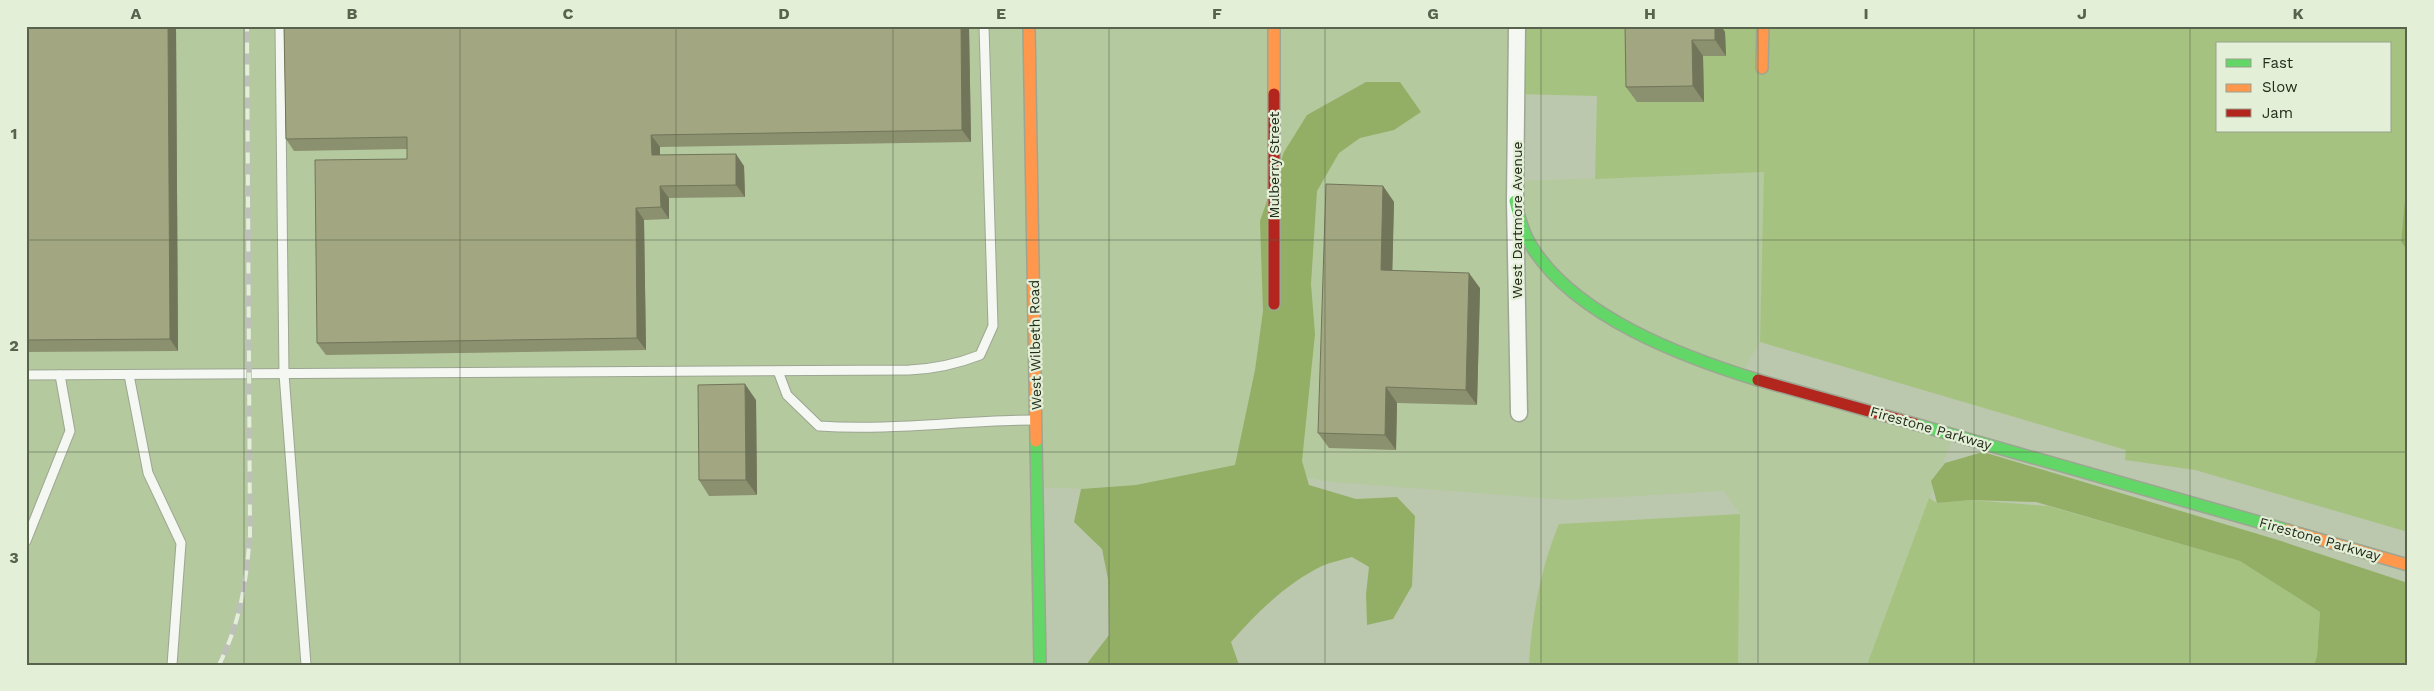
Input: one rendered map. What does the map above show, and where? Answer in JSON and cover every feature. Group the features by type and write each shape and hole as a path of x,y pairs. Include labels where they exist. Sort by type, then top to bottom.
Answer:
{"street":[{"name":"West Wilbeth Road","path":"1029,26 1040,665"},
{"name":"Mulberry Street","path":"1274,26 1274,304"},
{"name":"West Dartmore Avenue","path":"1517,26 1515,201 1519,413"},
{"path":"1762,68 1763,26"},
{"name":"Firestone Parkway","path":"1515,201 1520,226 1526,239 1544,263 1582,297 1610,317 1670,348 1741,375 1954,434 2101,478 2320,538 2408,565"}],"lane":[{"path":"280,26 284,374 306,665"},
{"path":"26,375 129,376 928,370 957,364 980,354 993,326 984,26"},
{"path":"778,371 787,395 819,426 856,428 1000,420 1036,420"},
{"path":"26,542 70,431 60,375"},
{"path":"129,376 148,473 181,543 172,665"}],"shaded area":[{"path":"26,26 1025,26 1039,665 26,665"},
{"path":"1029,26 1517,26 1515,181 1765,172 1760,342 1741,375 1954,434 1867,665 1738,665 1740,514 1724,491 1568,500 1331,482 1235,465 1136,485 1081,489 1037,487"},
{"path":"1517,26 2408,26 2408,165 2401,242 2408,251 2408,532 2195,470 2125,460 2126,450 1760,342 1764,172 1595,179 1597,96 1517,94"},
{"path":"1929,498 1937,503 1971,500 2048,506 2241,561 2320,612 2317,656 2314,665 1867,665"},
{"path":"1740,514 1738,665 1529,665 1538,593 1547,557 1559,524"}],"green space":[{"path":"1366,82 1400,82 1421,112 1394,130 1360,138 1339,153 1317,191 1311,284 1315,334 1302,461 1309,485 1356,499 1397,497 1415,516 1412,586 1393,619 1367,625 1366,594 1369,567 1352,557 1325,565 1309,573 1284,590 1251,620 1231,642 1239,665 1086,665 1109,635 1108,579 1102,549 1074,522 1081,489 1136,485 1235,465 1255,370 1263,311 1260,221 1284,152 1307,115"},
{"path":"2408,165 2408,251 2401,242"},
{"path":"1983,452 2278,540 2408,583 2408,665 2314,665 2317,656 2320,612 2240,561 2036,502 1971,500 1937,503 1931,481 1945,463"}],"building":[{"path":"26,26 168,26 170,339 26,340"},
{"path":"284,26 961,26 962,130 651,135 652,155 736,154 736,185 660,186 661,207 636,208 637,338 317,343 315,160 407,159 407,137 286,139"},
{"path":"1625,26 1715,26 1715,40 1692,40 1693,86 1626,87"},
{"path":"1326,184 1383,186 1381,270 1469,273 1466,390 1386,387 1385,435 1318,433"},
{"path":"745,384 746,480 699,480 698,385"}],"railway":[{"path":"219,665 233,632 241,601 247,569 250,534 247,26"}],"traffic: fast":[{"path":"1515,201 1524,231 1532,247 1551,272 1575,294 1603,314 1633,331 1697,359 1758,380"},
{"path":"1915,424 2287,530"},
{"path":"1036,441 1040,665"}],"traffic: slow":[{"path":"1029,26 1036,441"},
{"path":"1274,26 1274,94"},
{"path":"1762,68 1763,26"},
{"path":"2287,530 2408,565"}],"traffic: jam":[{"path":"1274,94 1274,304"},
{"path":"1758,380 1915,424"}]}
